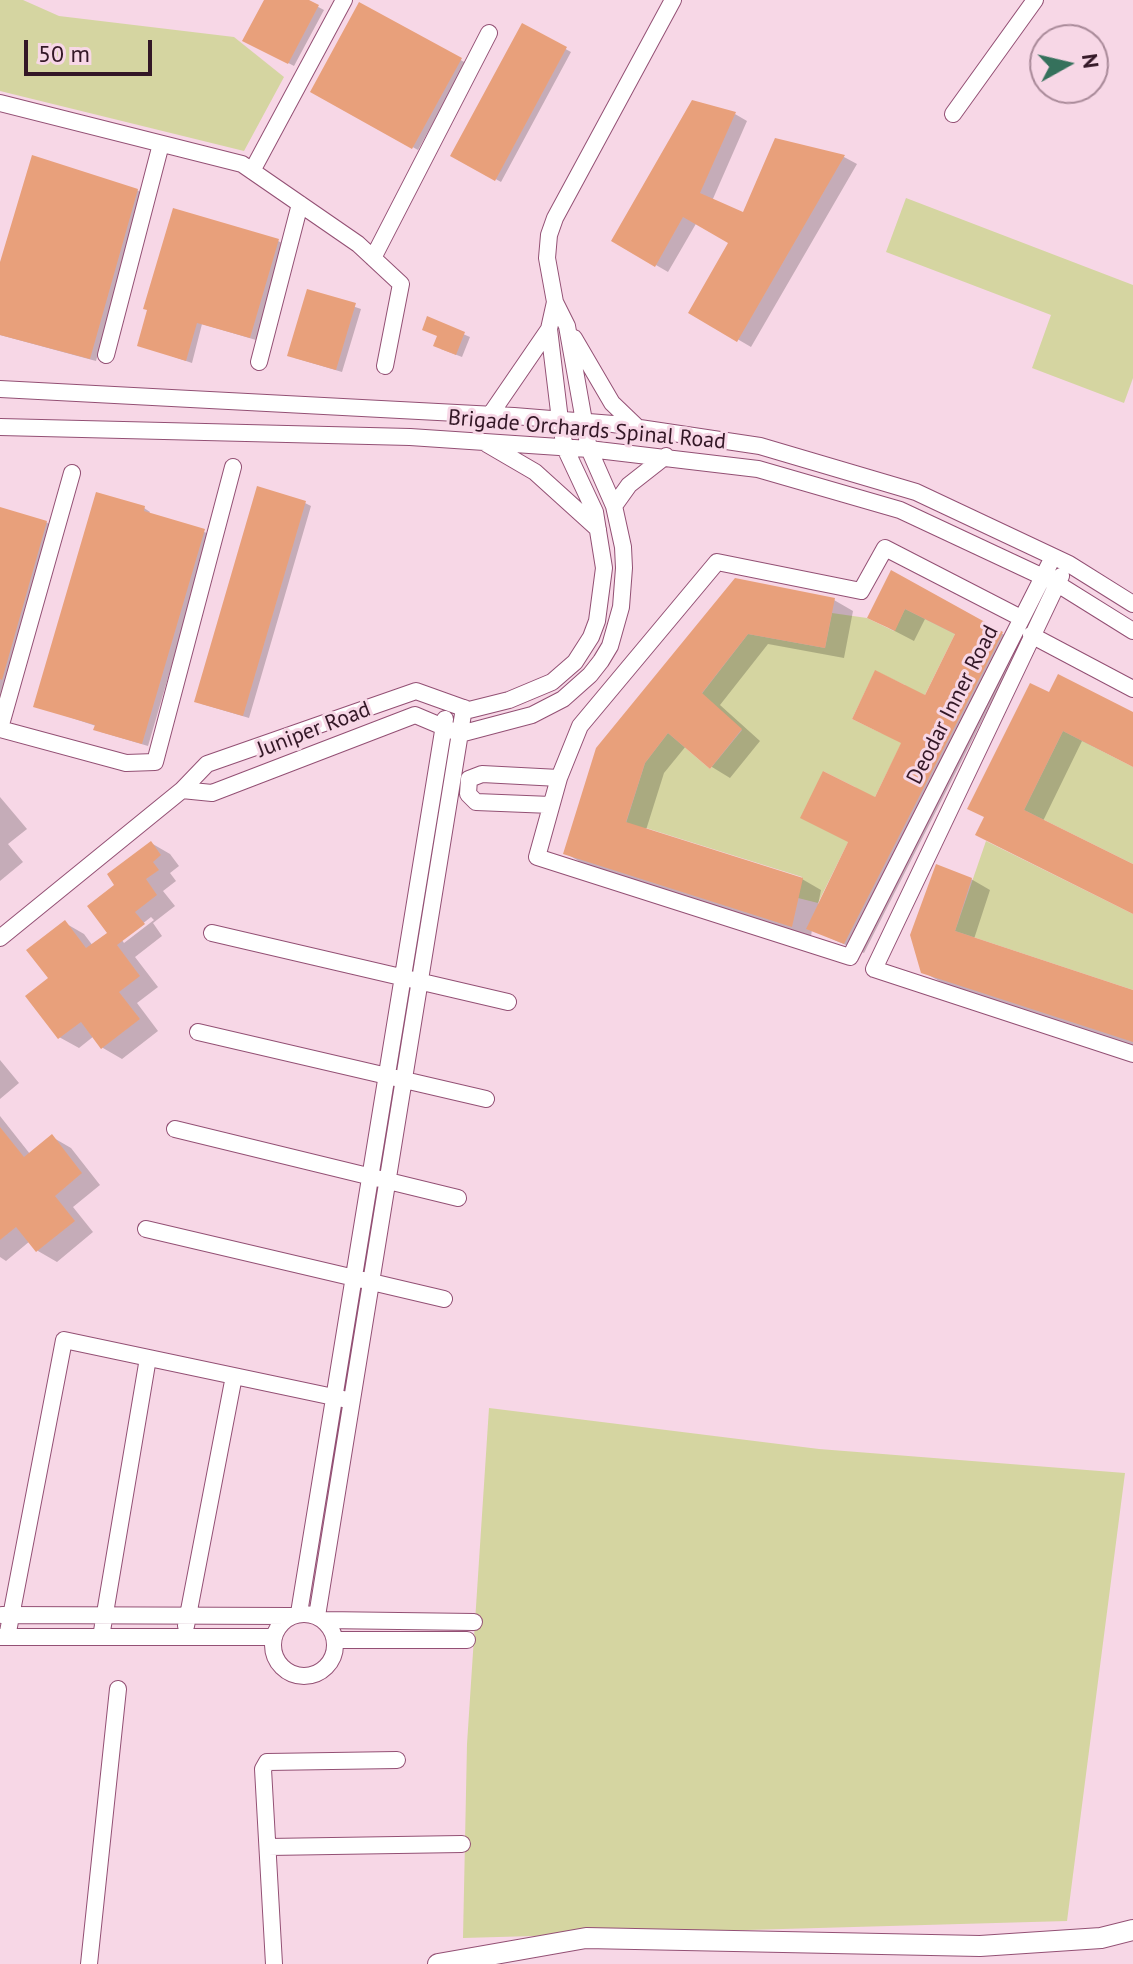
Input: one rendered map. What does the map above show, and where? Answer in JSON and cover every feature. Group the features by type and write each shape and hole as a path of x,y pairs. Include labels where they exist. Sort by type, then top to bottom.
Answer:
{"street":[{"path":"252,171 344,0"},
{"path":"637,427 612,403 567,326 555,302 547,258 549,235 555,218 673,0"},
{"path":"953,114 1035,0"},
{"path":"373,258 489,33"},
{"path":"1,106 242,164 358,244 401,284 385,366"},
{"path":"106,355 161,144"},
{"path":"259,362 300,204"},
{"path":"0,938 182,790 207,764 416,691 469,710 539,690 564,673 591,637 601,604 604,568 599,530 588,495 565,448 549,329 555,302"},
{"path":"460,734 548,708 577,688 601,661 617,627 624,587 623,547 614,506 589,449 567,326"},
{"path":"490,415 549,329"},
{"name":"Brigade Orchards Spinal Road","path":"0,389 583,421 760,446 916,492 1061,561 1133,604"},
{"name":"Brigade Orchards Spinal Road","path":"0,427 410,437 666,456 758,469 900,510 1049,580 1133,631"},
{"path":"484,442 535,472 599,530"},
{"path":"614,506 629,485 666,456"},
{"path":"72,473 0,729 126,763 155,762 233,467"},
{"name":"Deodar Inner Road","path":"885,548 1021,618 850,957 537,857 559,778 580,726 717,562 861,591 885,548"},
{"path":"1021,618 1061,561"},
{"path":"1049,580 1031,635 874,969 1133,1054"},
{"path":"1031,635 1133,689"},
{"path":"362,1280 387,1181 402,977 448,703"},
{"path":"343,1399 295,1615 277,1628 273,1637 272,1646 278,1664 285,1671 302,1677 319,1673 335,1652 335,1640 320,1618 343,1399 362,1280 370,1177 420,981 464,708"},
{"name":"Juniper Road","path":"182,790 212,793 415,715 460,734"},
{"path":"551,805 476,802 468,794 469,779 482,774 559,778"},
{"path":"212,933 508,1002"},
{"path":"198,1032 486,1099"},
{"path":"175,1129 458,1198"},
{"path":"146,1229 444,1299"},
{"path":"273,1637 4,1637 64,1340 343,1399"},
{"path":"101,1637 148,1358"},
{"path":"184,1637 234,1376"},
{"path":"6,1615 295,1615 474,1622"},
{"path":"335,1640 467,1640"},
{"path":"89,1964 118,1689"},
{"path":"274,1964 263,1769 267,1762 397,1760"},
{"path":"268,1847 462,1844"},
{"path":"438,1964 586,1938 980,1946 1101,1938 1133,1930"}],"green space":[{"path":"0,0 23,0 59,16 234,37 284,77 244,151 0,91"},
{"path":"906,198 1133,285 1133,378 1124,403 1032,368 1051,315 886,252"},
{"path":"905,609 955,634 914,717 895,707 905,685 875,671 852,719 881,733 905,736 869,809 855,787 823,771 857,824 818,903 798,898 802,877 646,828 621,839 645,763 668,733 710,769 742,730 690,709 748,634 825,648 832,613 867,618 894,631"},
{"path":"1063,731 1133,767 1133,864 1024,810"},
{"path":"986,841 1133,914 1133,990 955,931"},
{"path":"489,1408 819,1449 1125,1473 1067,1921 463,1938 467,1744"}],"building":[{"path":"264,0 309,0 319,5 288,64 242,41"},
{"path":"359,2 462,58 412,149 310,92"},
{"path":"522,23 567,47 495,181 450,156"},
{"path":"692,100 736,112 700,193 743,212 775,138 845,155 737,342 688,313 728,243 683,217 655,267 611,241"},
{"path":"32,155 138,189 90,359 0,335 0,262"},
{"path":"173,208 279,239 250,338 197,323 186,361 137,346 147,310 143,309"},
{"path":"307,289 356,303 336,370 287,356"},
{"path":"427,316 465,332 456,355 433,346 437,336 422,330"},
{"path":"257,486 306,501 243,716 194,702"},
{"path":"96,492 145,506 144,511 205,529 142,744 93,730 95,725 33,707"},
{"path":"0,507 47,521 2,680 0,679"},
{"path":"891,570 1003,632 844,944 806,929 848,842 800,818 823,771 875,797 901,743 852,719 875,670 925,695 955,634 905,609 895,631 867,618"},
{"path":"735,578 835,598 825,648 748,634 702,693 742,729 710,769 668,733 645,763 626,822 803,878 792,927 563,854 596,748"},
{"path":"1058,674 1133,712 1133,767 1063,731 1024,810 1133,864 1133,914 975,835 984,817 967,809 1030,683 1049,692"},
{"path":"151,841 161,855 153,862 159,870 146,879 157,895 135,912 145,924 117,945 140,976 119,992 140,1019 101,1049 81,1022 58,1039 25,996 48,978 26,950 65,920 86,948 107,933 87,906 114,885 107,874"},
{"path":"936,864 972,878 955,931 1133,990 1133,1042 921,973 910,935"},
{"path":"0,1127 24,1157 52,1134 82,1173 55,1196 75,1221 36,1252 16,1227 0,1240"}]}
